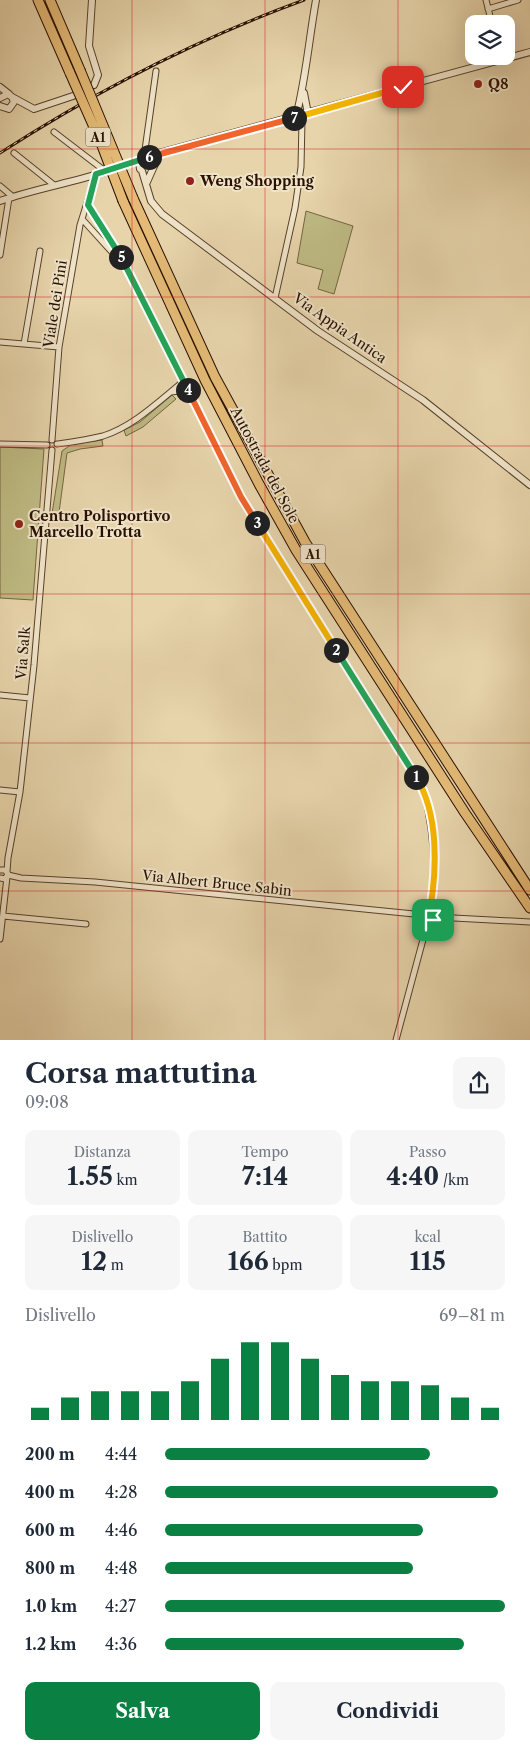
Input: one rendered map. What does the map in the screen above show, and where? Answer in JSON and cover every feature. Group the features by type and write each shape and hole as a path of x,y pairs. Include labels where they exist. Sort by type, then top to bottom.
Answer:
{"highway":[{"name":"Autostrada del Sole","path":"38,0 101,143 123,201 205,380 291,542 460,805 530,908"},
{"name":"Autostrada del Sole","path":"50,0 133,198 216,376 305,542 530,890"}],"street":[{"path":"92,0 89,46 98,75 94,85"},
{"path":"275,298 295,208 300,167 299,118 307,51 316,0"},
{"path":"486,0 490,15"},
{"path":"488,9 518,0"},
{"path":"515,55 530,52"},
{"path":"0,201 96,174 144,158 299,118 477,65"},
{"path":"141,170 139,162 144,158 156,71"},
{"path":"304,87 308,114"},
{"path":"0,88 25,105"},
{"path":"0,88 0,97 5,94 11,96 14,102 12,108"},
{"path":"1,109 7,110 19,104 38,108 74,96"},
{"path":"54,132 105,171"},
{"path":"14,153 54,185"},
{"path":"147,183 159,154"},
{"path":"144,158 152,161 152,168"},
{"path":"129,164 141,170 152,168"},
{"name":"Via Appia Antica","path":"141,170 152,200 162,214 318,331 423,400 530,485"},
{"name":"Viale dei Pini","path":"54,442 59,347 82,219 88,205 96,174"},
{"path":"0,186 11,197"},
{"path":"0,255 11,197"},
{"path":"88,205 126,267 241,497 422,788 430,817 434,862 434,889 430,910 424,915 428,921"},
{"path":"82,219 126,267"},
{"path":"24,344 40,251"},
{"path":"0,342 59,347"},
{"path":"0,444 50,447 54,442 97,437 136,420 184,381"},
{"path":"171,392 179,391 194,402"},
{"name":"Via Salk","path":"0,936 8,875 8,858 20,792 30,698 50,447"},
{"path":"0,695 30,698"},
{"path":"0,790 20,792"},
{"name":"Via Salk","path":"8,858 0,870 8,875"},
{"name":"Via Salk","path":"5,890 0,879 4,879 8,875"},
{"name":"Via Albert Bruce Sabin","path":"8,875 20,878 95,882 424,915"},
{"path":"430,910 435,917"},
{"path":"3,916 86,924"},
{"path":"396,1040 428,921 435,917 530,922"}],"shaded area":[{"path":"306,211 353,226 334,294 318,289 323,270 297,263"},
{"path":"172,395 176,399 143,427 126,436 124,430 140,422"},
{"path":"102,440 103,446 67,453 58,520 51,520 62,451 72,444"},
{"name":"Centro Polisportivo Marcello Trotta","path":"0,447 44,449 33,600 0,598"}],"railway":[{"path":"0,153 73,108 148,68 186,49 304,0"}],"place":[{"name":"Q8","path":"478,84"},
{"name":"Weng Shopping","path":"190,181"},
{"name":"Centro Polisportivo Marcello Trotta","path":"19,524"}],"route":[{"path":"403,87 144,158 96,174 88,205 126,267 241,497 422,788 430,817 433,843 434,889 430,910 435,915 433,920"}]}
